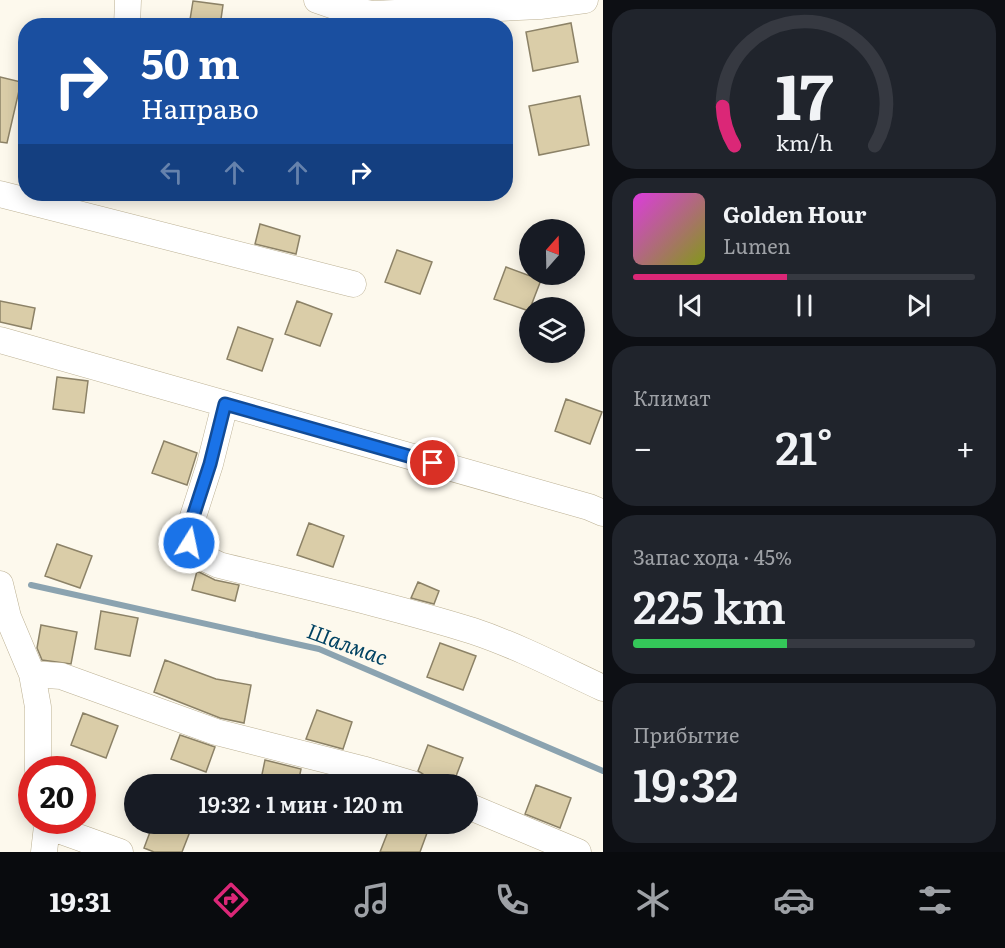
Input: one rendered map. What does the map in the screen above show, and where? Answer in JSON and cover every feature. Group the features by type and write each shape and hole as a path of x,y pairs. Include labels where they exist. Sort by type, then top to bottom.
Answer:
{"street":[{"path":"127,18 128,0"},
{"path":"317,0 346,10 374,14 540,6 585,0"},
{"path":"0,195 18,200"},
{"path":"24,201 352,284"},
{"path":"0,340 589,507 603,513"},
{"path":"225,404 210,464 189,529 189,543 200,556 219,565 399,610 475,632 537,657 603,688"},
{"path":"0,584 8,617 32,674 38,707 38,756"},
{"path":"32,674 61,676 216,732 379,774"},
{"path":"478,810 578,852"},
{"path":"44,852 45,834"},
{"path":"74,834 120,852"}],"building":[{"path":"193,1 223,5 221,18 190,18"},
{"path":"571,23 578,62 533,71 526,32"},
{"path":"0,77 18,81 18,95 7,143 0,142"},
{"path":"580,96 589,145 539,155 529,106"},
{"path":"260,224 300,236 296,254 255,244"},
{"path":"397,250 432,262 420,294 385,282"},
{"path":"506,267 519,272 519,285 539,285 534,297 519,297 519,308 494,299"},
{"path":"0,301 35,308 31,329 0,322"},
{"path":"297,301 332,314 320,346 285,334"},
{"path":"238,327 273,339 262,371 227,359"},
{"path":"57,377 88,381 84,413 53,409"},
{"path":"566,399 602,412 590,444 555,431"},
{"path":"164,441 197,453 187,485 152,473"},
{"path":"309,523 344,536 333,567 297,555"},
{"path":"57,544 92,556 80,588 45,576"},
{"path":"197,571 215,580 239,585 235,601 192,590"},
{"path":"418,582 439,591 434,604 411,598"},
{"path":"101,611 138,618 130,656 95,649"},
{"path":"41,625 77,632 71,664 42,660 37,648"},
{"path":"440,643 476,656 463,690 427,677"},
{"path":"165,660 216,679 251,685 244,723 220,718 154,692"},
{"path":"317,710 352,722 343,749 306,739"},
{"path":"83,713 118,726 106,758 71,745"},
{"path":"180,735 215,747 206,772 171,759"},
{"path":"428,745 463,758 457,774 423,774 418,771"},
{"path":"265,760 301,769 300,774 262,774"},
{"path":"536,785 571,798 560,828 525,814"},
{"path":"149,834 189,834 182,852 154,852 144,848"},
{"path":"387,834 427,834 420,852 380,852"}],"waterway":[{"name":"Шалмас","path":"31,585 319,649 603,771"}],"route":[{"path":"189,543 189,529 210,464 225,404 433,463"}]}
